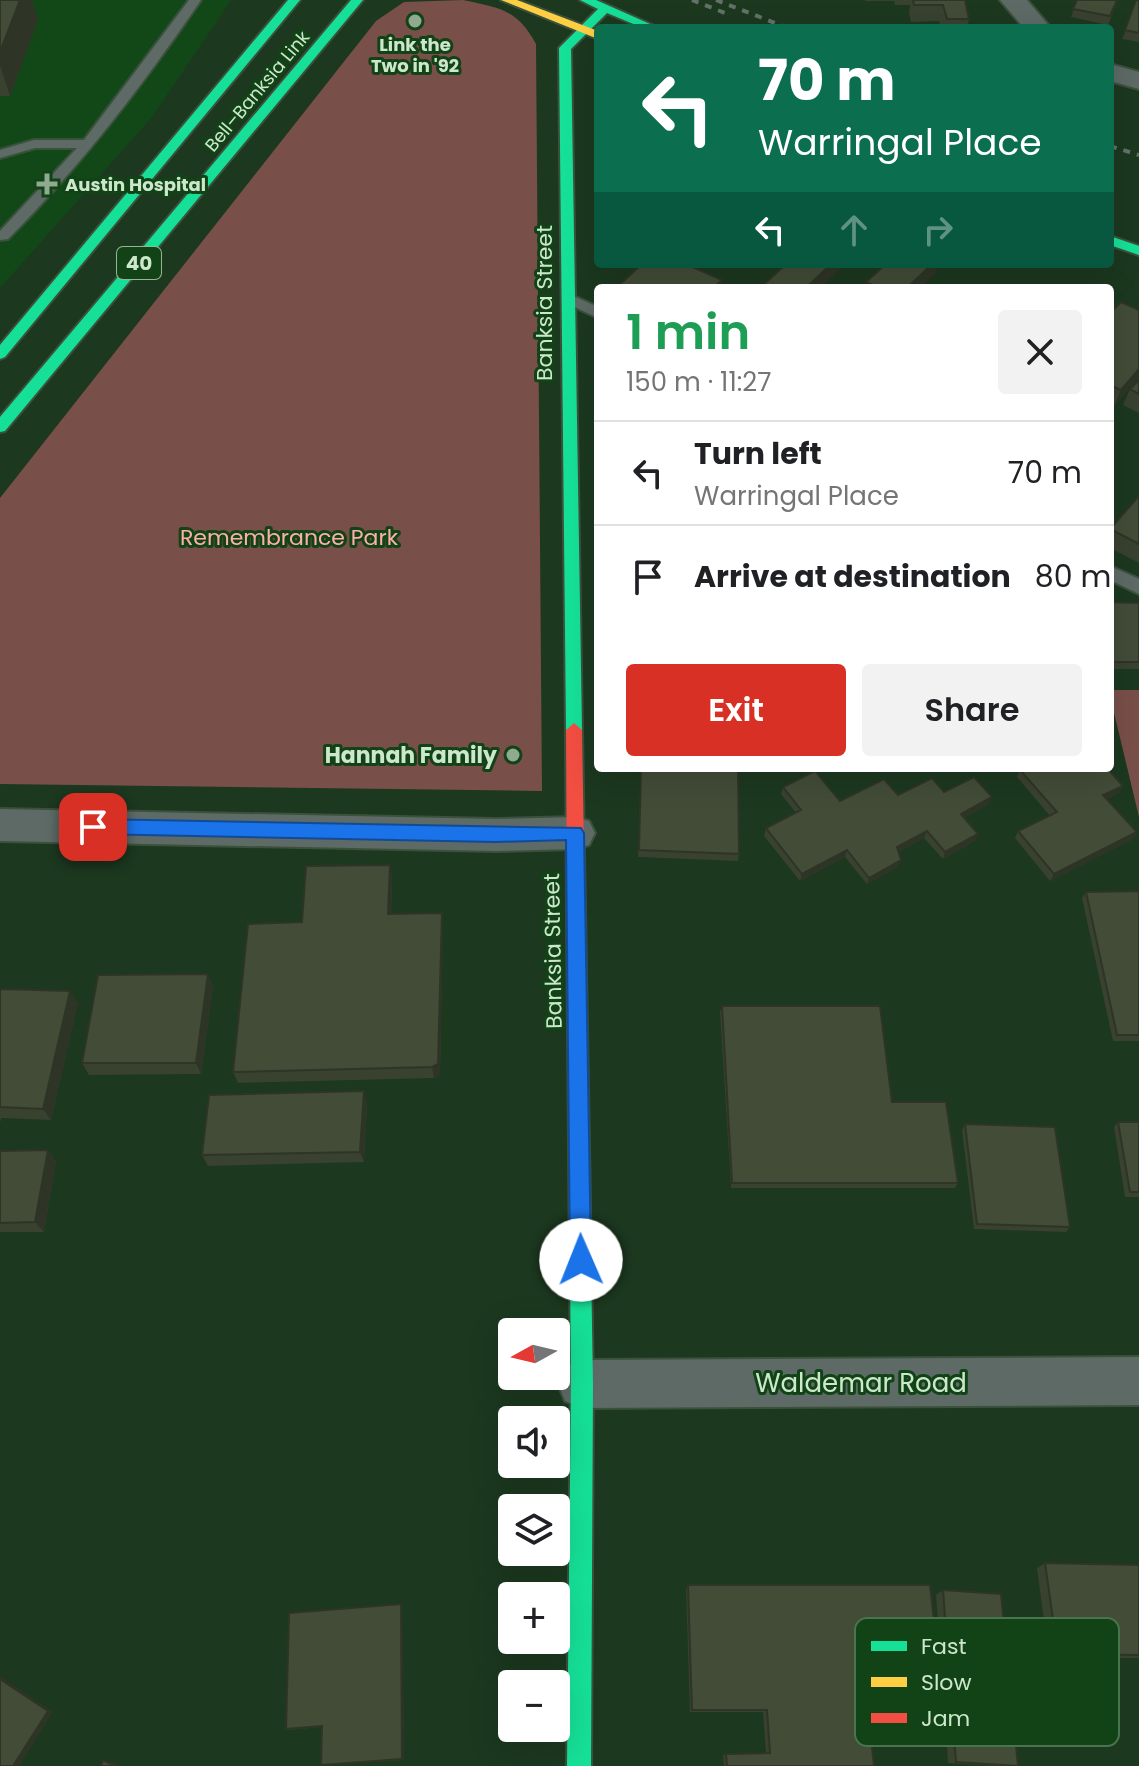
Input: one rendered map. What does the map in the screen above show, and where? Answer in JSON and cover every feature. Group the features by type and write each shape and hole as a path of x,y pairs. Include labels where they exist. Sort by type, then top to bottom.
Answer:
{"main road":[{"name":"Bell–Banksia Link","path":"0,354 294,0"},
{"name":"Bell–Banksia Link","path":"0,427 357,0"},
{"path":"507,0 592,32"},
{"path":"586,0 643,24"},
{"name":"Banksia Street","path":"597,24 605,9"},
{"name":"Banksia Street","path":"579,1766 582,1384 565,48 592,32"},
{"path":"1114,242 1139,251"}],"street":[{"path":"1013,0 1034,24"},
{"path":"1114,73 1139,81"},
{"path":"0,825 496,835 575,833"},
{"name":"Waldemar Road","path":"582,1384 1139,1381"}],"lane":[{"path":"3,236 32,209 87,144 195,0"},
{"path":"0,154 34,144 87,144"},
{"path":"567,298 594,311"},
{"path":"1114,574 1139,587"}],"shaded area":[{"name":"Austin Hospital","path":"0,0 231,0 152,117 0,288"}],"green space":[{"name":"Remembrance Park","path":"463,0 506,12 522,23 536,44 542,791 0,784 0,498 376,21 404,2"},
{"path":"1114,690 1139,690 1139,817 1114,713"}],"building":[{"path":"0,0 20,0 0,52"},
{"path":"913,0 965,0 969,19 947,19 943,5 914,5"},
{"path":"1077,0 1117,0 1110,16 1073,9"},
{"path":"1136,0 1139,0 1139,33 1125,30"},
{"path":"638,268 695,268 722,280 718,284 620,284"},
{"path":"782,268 827,268 810,284 764,284"},
{"path":"882,268 928,268 911,284 866,282"},
{"path":"1121,302 1139,310 1139,369 1121,390 1114,387 1114,309"},
{"path":"1139,380 1139,394 1130,389"},
{"path":"1139,496 1139,544 1114,531 1114,524"},
{"path":"1114,602 1139,603 1139,662 1114,662"},
{"path":"641,772 738,772 739,854 639,850"},
{"path":"816,772 840,801 884,779 898,795 932,778 944,792 974,777 992,797 961,814 978,834 945,852 927,831 897,847 901,860 869,878 847,850 802,874 766,828 801,810 783,787"},
{"path":"1022,772 1111,772 1123,786 1103,795 1137,832 1054,874 1018,831 1057,812"},
{"path":"390,865 388,914 442,913 438,1064 432,1067 233,1072 248,924 302,922 306,866"},
{"path":"1139,891 1139,1035 1117,1035 1086,892"},
{"path":"208,974 196,1063 82,1063 98,975"},
{"path":"0,989 70,991 43,1109 0,1107"},
{"path":"722,1006 880,1006 892,1102 946,1102 958,1183 732,1183"},
{"path":"364,1091 360,1152 202,1155 209,1095"},
{"path":"1118,1122 1139,1122 1139,1192 1130,1192"},
{"path":"965,1124 1055,1127 1070,1227 977,1224"},
{"path":"48,1150 35,1222 0,1223 0,1151"},
{"path":"1045,1563 1139,1565 1139,1655 1119,1655 1119,1618 1053,1618"},
{"path":"688,1585 930,1585 934,1618 855,1618 855,1746 872,1746 874,1766 727,1766 726,1754 770,1753 767,1710 692,1710"},
{"path":"943,1590 1001,1594 1003,1618 945,1618"},
{"path":"401,1604 402,1759 321,1765 322,1726 286,1729 289,1613"},
{"path":"0,1679 48,1711 13,1766 0,1766"},
{"path":"955,1746 1016,1746 1018,1766 956,1762"},
{"path":"103,1760 115,1766 101,1766"}],"railway":[{"path":"692,0 725,13"},
{"path":"716,0 778,24"},
{"path":"1114,147 1139,155"}],"traffic: fast":[{"path":"0,354 294,0"},
{"path":"0,427 357,0"},
{"path":"586,0 643,24"},
{"path":"574,730 565,48 605,9"},
{"path":"1114,242 1139,251"},
{"path":"576,911 582,1384 579,1766"}],"traffic: slow":[{"path":"507,0 594,33"}],"traffic: jam":[{"path":"574,730 576,911"}],"place":[{"name":"Link the Two in '92","path":"415,21"},
{"name":"Austin Hospital","path":"47,184"},
{"name":"Hannah Family","path":"513,755"}],"route":[{"path":"93,827 496,835 575,833 581,1260"}]}
